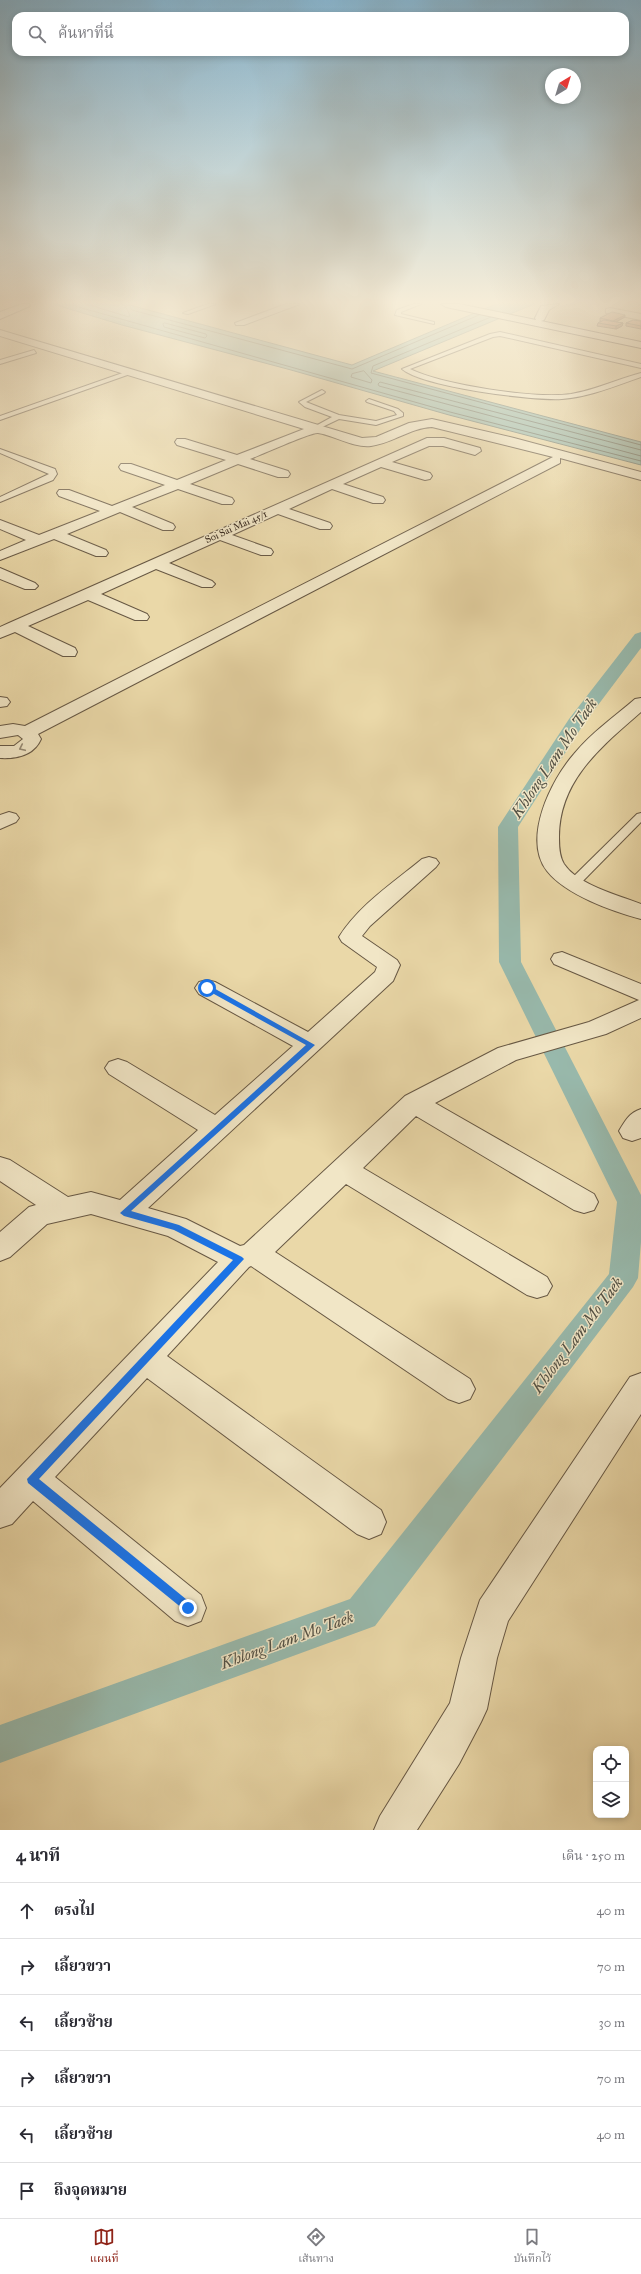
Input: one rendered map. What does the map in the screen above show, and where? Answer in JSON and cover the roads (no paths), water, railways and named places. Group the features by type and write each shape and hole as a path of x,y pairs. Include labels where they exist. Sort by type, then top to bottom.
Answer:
{"street":[{"path":"174,389 308,431 350,447"},
{"path":"0,556 308,431 372,443 421,423 432,423 522,444 641,476"},
{"name":"Soi Sai Mai 45/1","path":"7,630 427,442 435,441 475,451"},
{"path":"181,442 283,474"},
{"path":"0,732 14,730 27,732 555,460"},
{"path":"381,462 425,476"},
{"path":"126,467 227,501"},
{"path":"332,485 378,500"},
{"path":"64,492 168,527"},
{"path":"277,509 325,526"},
{"path":"0,524 38,540"},
{"path":"54,534 101,553"},
{"path":"220,535 266,552"},
{"path":"156,563 207,584"},
{"path":"0,573 30,586"},
{"path":"88,594 141,616"},
{"path":"7,630 69,652"},
{"path":"641,703 584,752 575,762 557,797 550,823 548,850 555,867 574,883 641,912"},
{"path":"0,752 14,752 27,747 32,739 27,732"},
{"path":"124,1213 311,1045 385,976 389,965 378,956 358,947 350,937 355,929 429,863"},
{"path":"562,958 641,993"},
{"path":"207,988 311,1045"},
{"path":"0,1512 247,1256 274,1236 342,1169 414,1103 507,1054 597,1028 641,1008"},
{"path":"118,1068 217,1129"},
{"path":"414,1103 584,1202"},
{"path":"0,1167 64,1209"},
{"path":"342,1169 537,1286"},
{"path":"0,1249 39,1215 91,1204 176,1227 247,1256 459,1389"},
{"path":"146,1359 369,1522"},
{"path":"394,1830 445,1750 468,1709 480,1658 493,1613 641,1387"},
{"path":"32,1479 188,1608"}],"lane":[{"path":"0,411 65,389"},
{"path":"0,418 85,389"},
{"path":"484,389 551,397 572,395 591,389"},
{"path":"322,392 302,402 307,406 338,417 376,423 400,416 400,413 396,410 369,401"},
{"path":"308,431 338,417"},
{"path":"0,451 52,471 53,474 50,478 0,500"},
{"path":"574,883 641,816"}],"water":[{"path":"359,389 442,389 641,442 641,465 449,415"}],"waterway":[{"name":"Khlong Lam Mo Taek","path":"0,1744 362,1613 623,1278 631,1202 510,962 508,827 575,723 641,637"}]}
